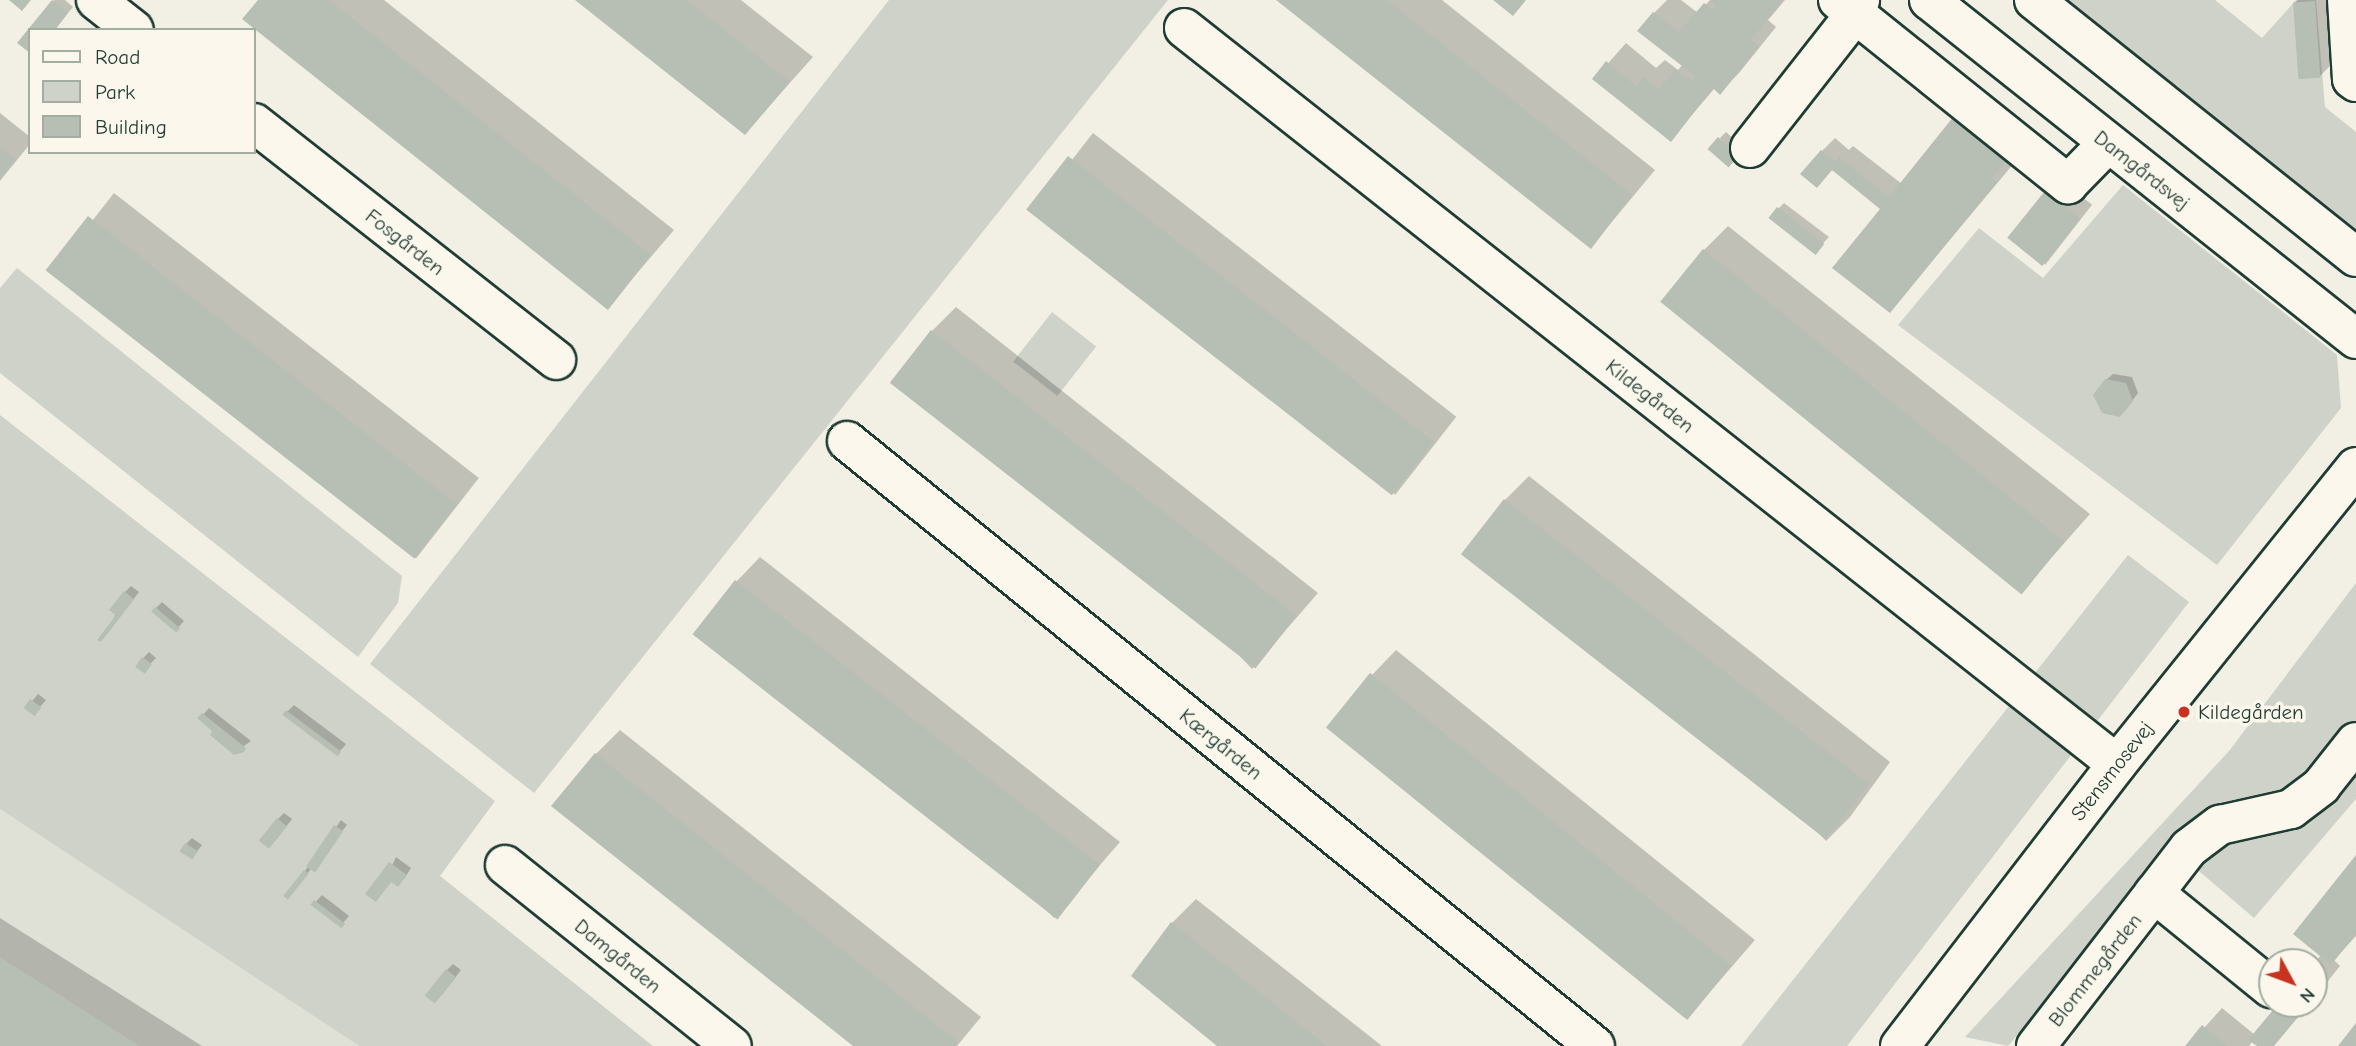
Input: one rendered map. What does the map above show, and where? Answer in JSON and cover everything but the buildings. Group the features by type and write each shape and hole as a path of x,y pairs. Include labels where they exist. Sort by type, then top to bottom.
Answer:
{"street":[{"path":"96,0 131,28"},
{"name":"Damgårdsvej","path":"1929,0 2356,339"},
{"path":"2034,0 2356,257"},
{"path":"2347,0 2352,79 2356,82"},
{"path":"1750,148 1851,5 2068,184 2108,143"},
{"name":"Kildegården","path":"1184,28 2117,764"},
{"name":"Fosgården","path":"256,125 556,360"},
{"name":"Kærgården","path":"847,441 1595,1046"},
{"name":"Stensmosevej","path":"1901,1045 2117,764 2356,467"},
{"name":"Blommegården","path":"2036,1046 2189,848 2220,825 2291,810 2321,786 2356,742"},
{"name":"Damgården","path":"505,865 732,1046"},
{"name":"Blommegården","path":"2154,893 2258,977"}],"shaded area":[{"path":"0,809 359,1046 0,1046"}],"green space":[{"path":"889,0 1168,0 534,793 370,664"},
{"path":"2062,0 2215,0 2262,38 2296,0 2316,0 2325,107 2356,132 2356,233"},
{"path":"2123,185 2337,355 2341,408 2217,565 1898,325 1979,228 2043,278"},
{"path":"17,268 402,576 398,603 358,657 0,373 0,288"},
{"path":"1052,312 1096,346 1057,396 1013,362"},
{"path":"0,415 495,801 440,876 653,1046 359,1046 0,809"},
{"path":"2128,555 2189,602 1847,1046 1741,1046"},
{"path":"2356,583 2356,799 2254,918 2172,848 2008,1046 1965,1037 2229,751"}],"place":[{"name":"Kildegården","path":"2184,712"}]}
